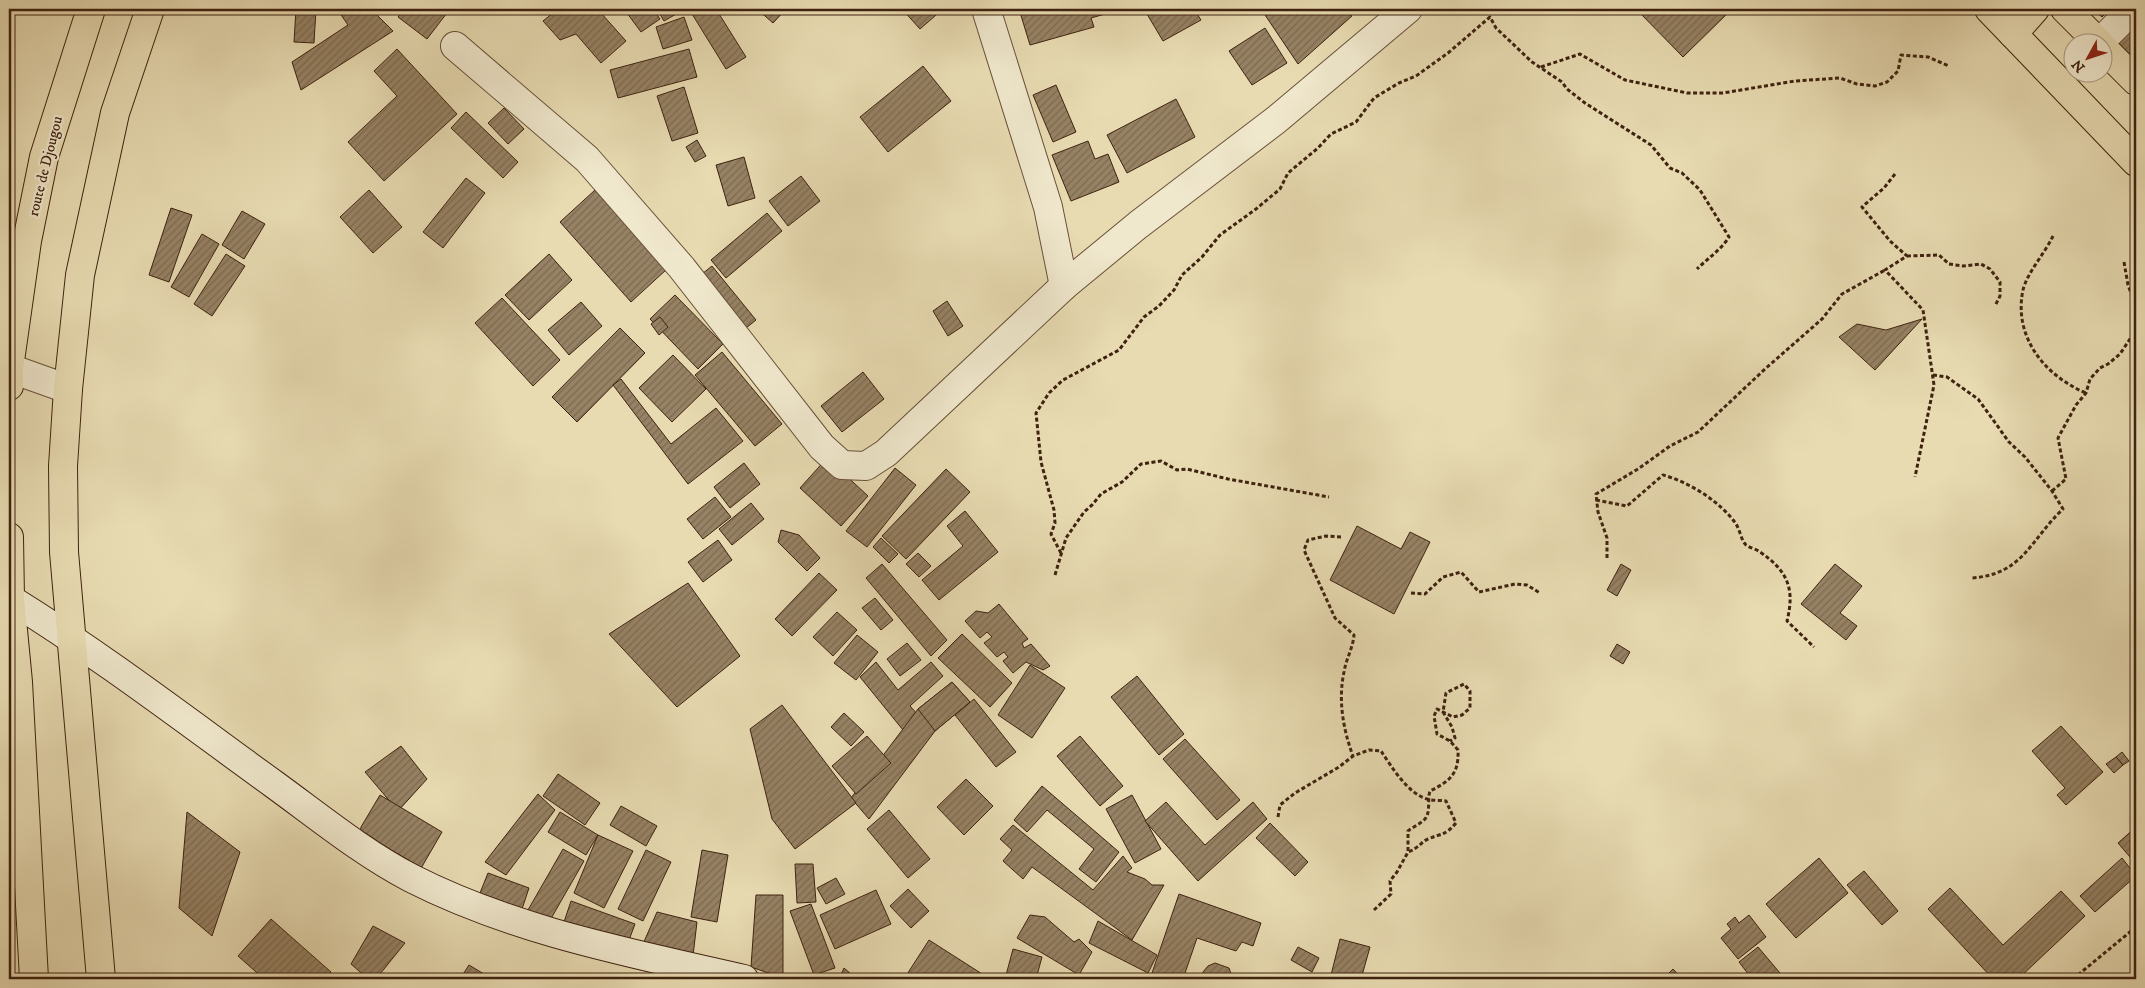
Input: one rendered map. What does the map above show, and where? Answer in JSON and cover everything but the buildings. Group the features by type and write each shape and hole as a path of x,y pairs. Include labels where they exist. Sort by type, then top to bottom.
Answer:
{"main road":[{"name":"route de Djougou","path":"9,386 9,368 27,241 44,157 92,9"},
{"path":"101,979 64,552 63,466 68,388 80,274 114,113 150,9"},
{"path":"1989,9 2136,162"},
{"path":"2013,34 2035,9"},
{"path":"2065,9 2089,32"},
{"path":"2112,57 2136,81"},
{"path":"9,537 10,599 18,682 34,979"}],"street":[{"path":"986,9 1048,207 1064,286"},
{"path":"455,46 587,159 682,268 822,446 842,465 866,466 886,453 1064,286 1138,225 1276,120 1408,9"},
{"path":"2109,32 2133,9"},
{"path":"9,368 68,388"},
{"path":"10,599 71,637 352,841 408,876 448,896 542,930 744,979"}],"path":[{"path":"1061,553 1051,534 1055,522 1054,510 1041,462 1036,413 1049,393 1063,380 1119,350 1144,317 1159,306 1174,290 1182,275 1202,257 1220,234 1256,209 1280,189 1288,173 1318,148 1331,134 1356,122 1374,98 1399,82 1416,76 1448,53 1490,17 1496,28 1540,67 1562,82 1568,90 1585,103 1651,146 1670,168 1682,173 1700,190 1728,237 1722,248 1697,269"},
{"path":"1540,67 1580,54 1625,80 1687,93 1723,93 1795,81 1840,78 1857,84 1875,86 1887,82 1898,71 1901,55 1928,57 1949,66"},
{"path":"1895,174 1884,188 1862,207 1890,241 1907,256"},
{"path":"2053,236 2023,289 2023,331 2037,357 2072,387 2086,393"},
{"path":"1607,558 1607,538 1598,512 1596,494 1609,484 1638,470 1670,446 1698,432 1765,368 1822,319 1842,294 1907,256 1939,255 1949,264 1963,266 1981,264 1990,269 2000,282 2000,296 1995,306"},
{"path":"2124,262 2128,286 2136,306"},
{"path":"1885,270 1923,310 1933,375 1934,385 1930,412 1915,477"},
{"path":"2052,490 2066,479 2058,438 2076,405 2086,393 2090,379 2100,368 2120,354 2136,330"},
{"path":"1933,375 1947,377 1978,399 2009,442 2025,457 2052,490 2063,509 2047,524 2023,557 1998,573 1971,578"},
{"path":"1055,575 1060,564 1061,553 1071,530 1101,494 1122,482 1142,464 1149,462 1161,461 1177,470 1187,469 1228,479 1329,497"},
{"path":"1596,500 1627,506 1663,475 1676,479 1717,504 1736,524 1745,544 1760,552 1786,576 1791,602 1786,621 1814,647"},
{"path":"1341,537 1326,536 1308,540 1304,550 1336,618 1354,634 1353,644 1344,671 1341,699 1346,736 1353,756"},
{"path":"1411,592 1425,594 1443,577 1461,572 1479,592 1515,584 1527,584 1540,593"},
{"path":"1374,910 1391,894 1390,881 1398,872 1408,852 1408,831 1425,819 1428,811 1430,791 1452,778 1458,762 1458,750 1450,741 1436,734 1434,716 1436,709 1443,712 1453,717 1462,715 1470,708 1470,691 1464,684 1446,693 1443,712 1452,727 1455,738 1450,741"},
{"path":"1278,817 1280,805 1295,793 1339,767 1353,756 1369,750 1381,751 1400,778 1417,795 1428,799 1446,801 1456,823 1448,832 1427,839 1418,848 1408,852"},
{"path":"2073,979 2136,927"}]}
